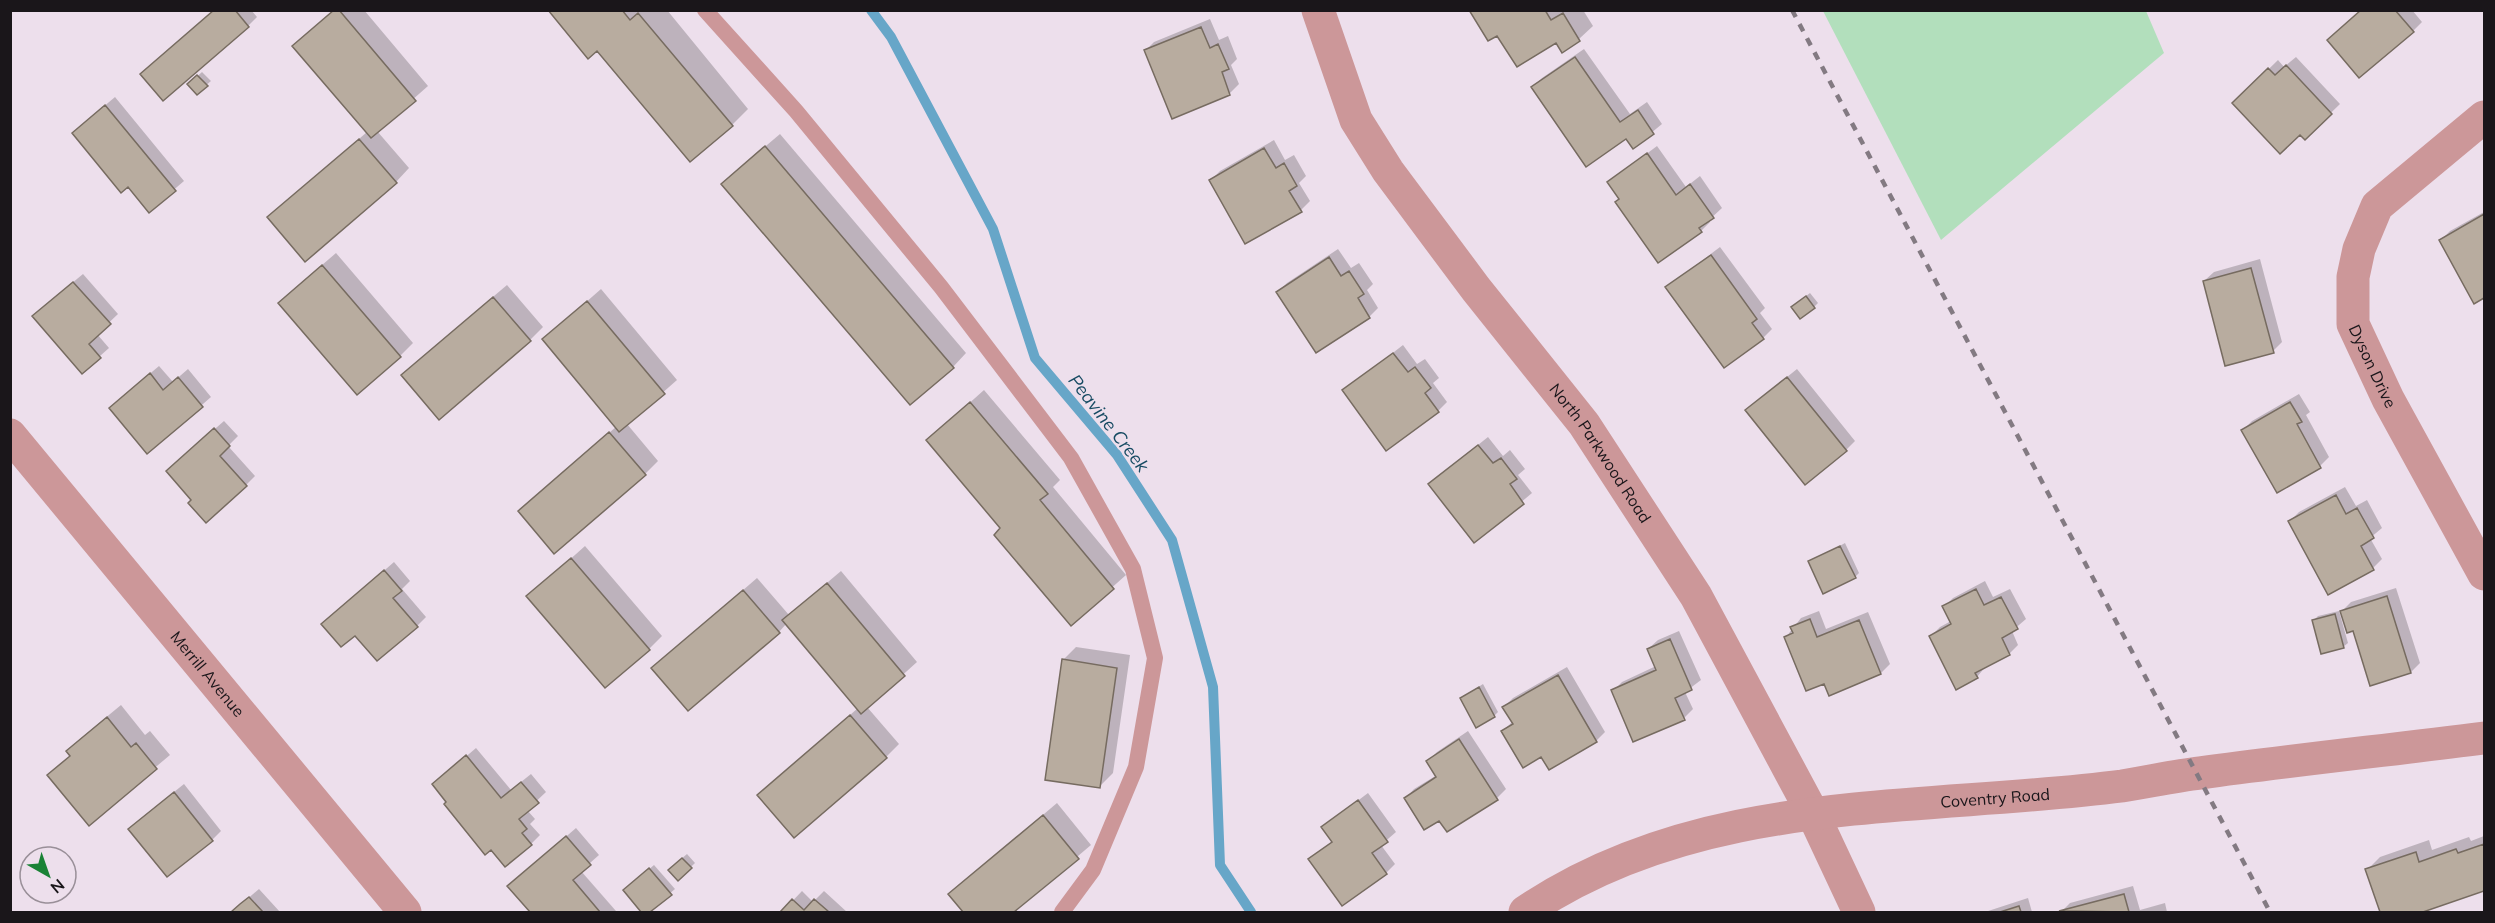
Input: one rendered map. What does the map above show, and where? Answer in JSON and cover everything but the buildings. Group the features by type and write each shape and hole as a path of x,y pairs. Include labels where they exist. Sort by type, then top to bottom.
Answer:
{"street":[{"name":"North Parkwood Road","path":"1318,10 1356,120 1366,137 1388,171 1469,280 1584,424 1696,597 1814,814 1859,912"},
{"name":"Dyson Drive","path":"2484,117 2377,206 2360,249 2353,277 2353,324 2388,399 2484,574"},
{"name":"Merrill Avenue","path":"10,435 405,912"},
{"name":"Coventry Road","path":"1525,912 1572,884 1661,845 1762,820 2121,786 2197,773 2484,738"}],"lane":[{"path":"705,10 795,111 941,287 1071,458 1133,569 1155,658 1136,767 1093,870 1062,912"}],"green space":[{"path":"1823,11 2146,11 2164,53 1941,240"}],"waterway":[{"name":"Peavine Creek","path":"871,10 891,37 993,229 1035,358 1117,455 1172,540 1213,687 1220,865 1251,912"}],"railway":[{"path":"1792,10 2270,912"}]}
